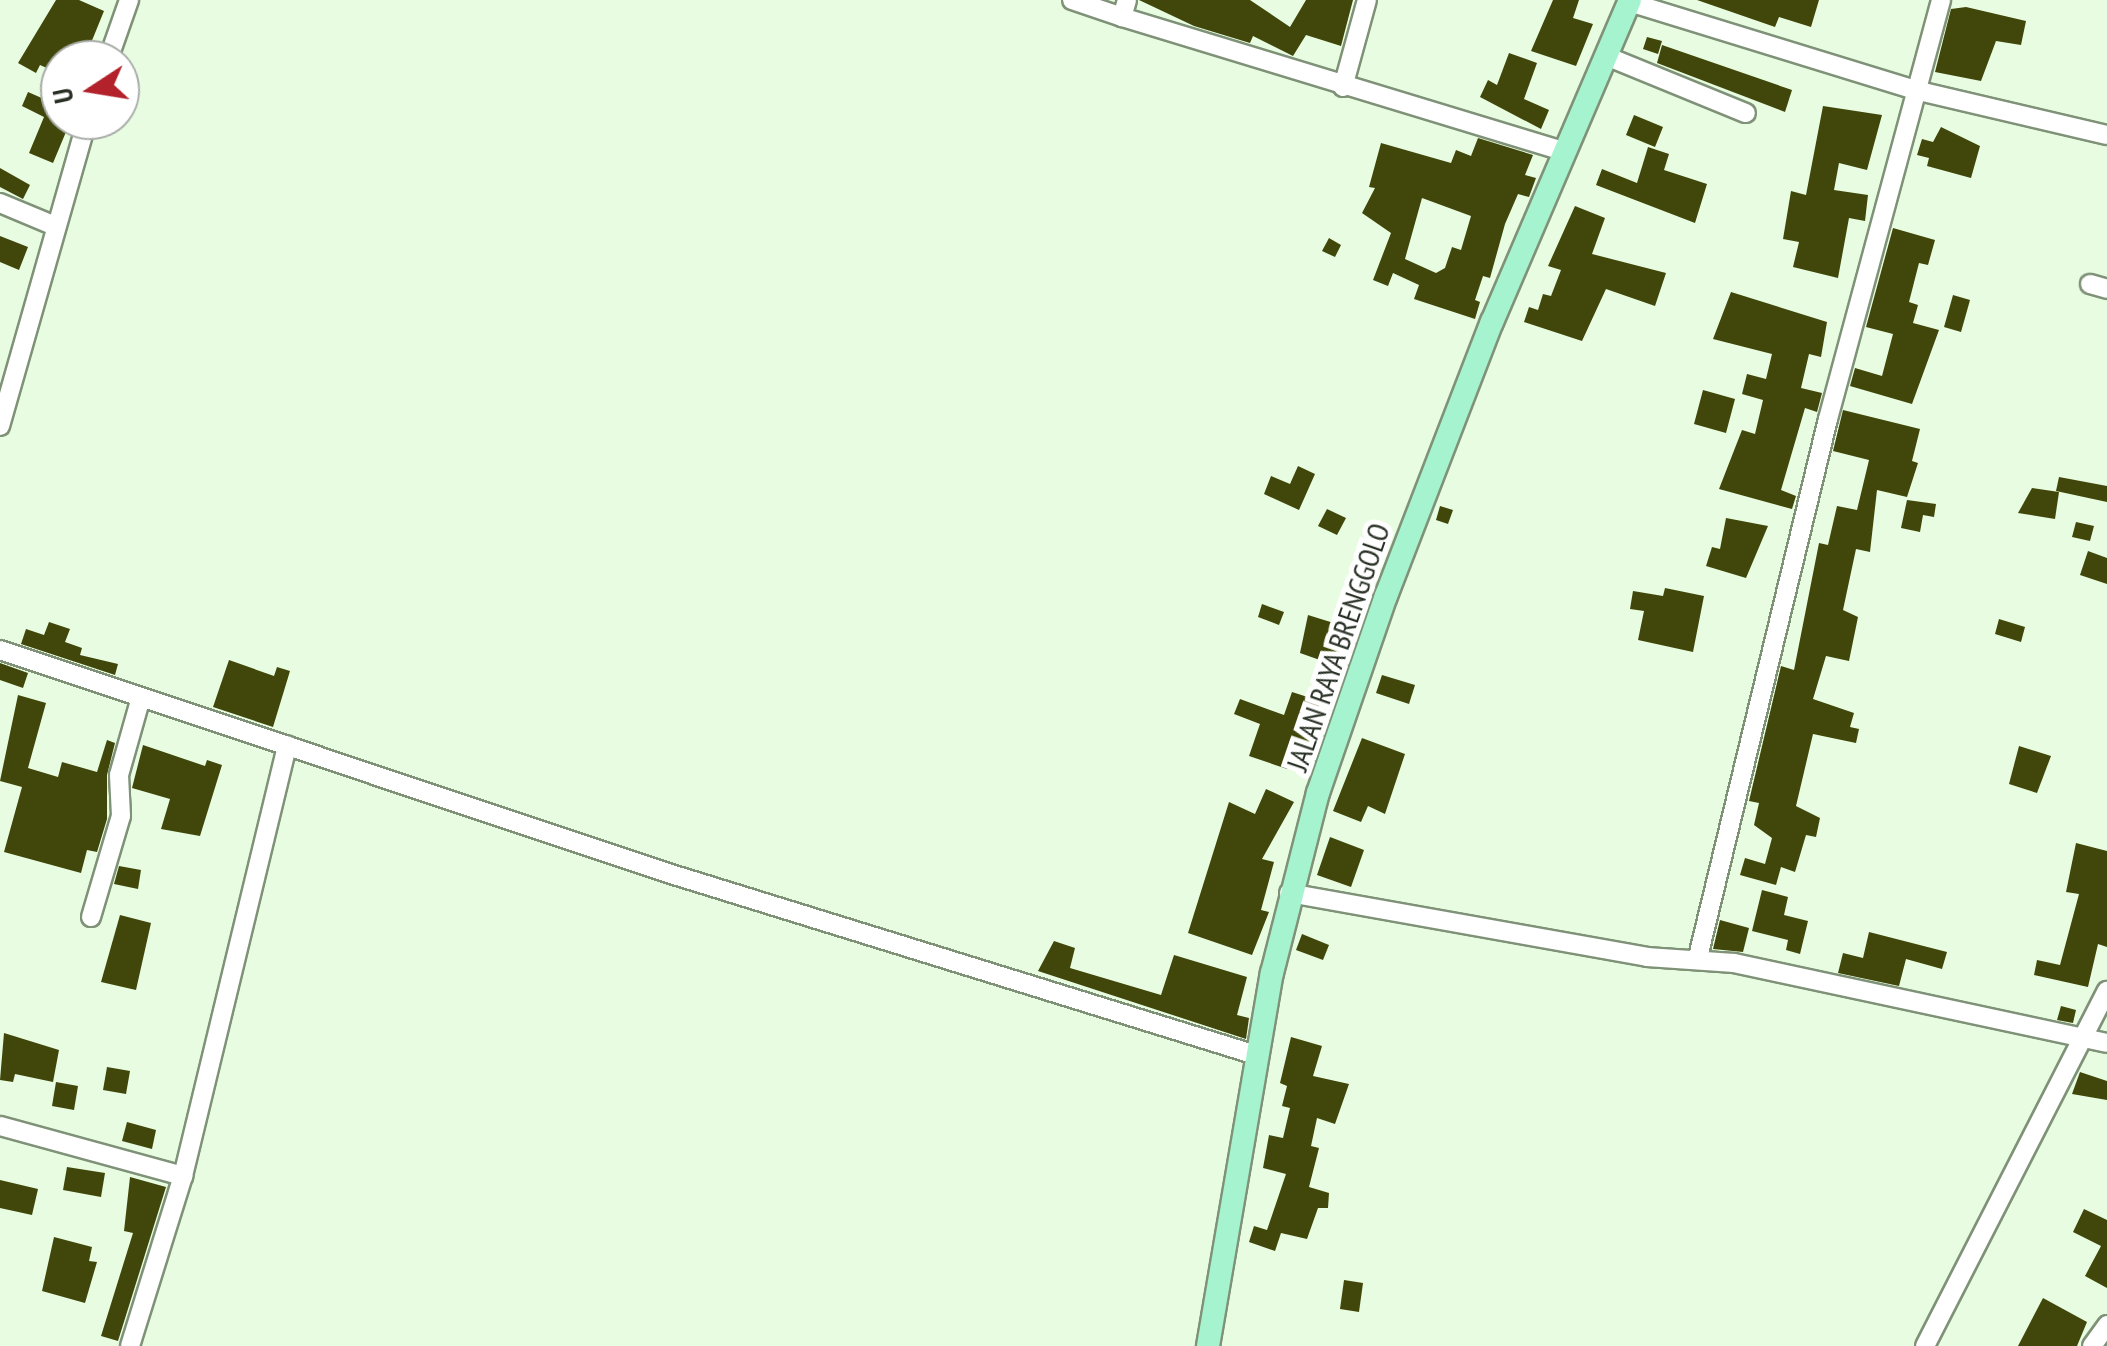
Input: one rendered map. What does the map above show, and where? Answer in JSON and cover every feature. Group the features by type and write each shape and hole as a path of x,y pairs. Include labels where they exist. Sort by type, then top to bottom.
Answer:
{"main road":[{"name":"JALAN RAYA BRENGGOLO","path":"1208,1346 1256,1055 1289,894 1386,596 1564,152 1630,1"}],"street":[{"path":"115,40 130,0"},
{"path":"1072,0 1124,8 1343,87 1564,152"},
{"path":"1343,87 1367,0"},
{"path":"1698,958 1940,0"},
{"path":"1630,1 1915,90 2107,135"},
{"path":"1606,56 1746,113"},
{"path":"0,426 81,140"},
{"path":"0,203 55,226"},
{"path":"0,650 671,874 1256,1055"},
{"path":"92,917 121,816 118,775 141,697"},
{"path":"130,1346 183,1176 287,745"},
{"path":"1289,894 1648,957 1698,958 2084,1036 2107,1044"},
{"path":"1926,1346 2107,991"},
{"path":"0,1126 183,1176"},
{"path":"2092,1346 2107,1325"}],"building":[{"path":"56,0 79,0 104,11 92,40 40,40 40,65 36,73 18,63"},
{"path":"1139,0 1250,0 1290,27 1306,0 1353,0 1341,46 1306,35 1293,56 1253,36 1250,43 1194,26"},
{"path":"1553,0 1579,0 1573,18 1593,24 1576,66 1531,51"},
{"path":"1697,0 1819,0 1811,27 1779,17 1775,27"},
{"path":"1966,7 2026,21 2021,45 1996,41 1981,81 1935,72 1951,9"},
{"path":"1647,37 1662,41 1658,54 1643,49"},
{"path":"1662,45 1792,90 1785,112 1657,63"},
{"path":"1509,53 1537,63 1524,99 1549,110 1541,129 1480,97 1488,80 1497,85"},
{"path":"28,92 40,97 40,115 22,106"},
{"path":"1823,106 1882,115 1867,170 1839,163 1834,190 1868,195 1865,221 1849,218 1838,278 1793,267 1799,242 1783,239 1791,191 1806,195"},
{"path":"1634,115 1663,127 1655,147 1626,135"},
{"path":"40,127 40,140 63,140 53,163 29,153"},
{"path":"1941,127 1980,146 1971,178 1927,166 1929,158 1917,155 1922,139 1933,142"},
{"path":"1478,138 1533,155 1525,175 1536,178 1529,197 1518,194 1505,224 1490,278 1483,276 1475,300 1480,302 1475,319 1414,299 1419,285 1393,273 1388,286 1373,280 1391,233 1362,213 1375,188 1369,187 1381,143 1451,163 1456,150 1471,156","holes":["1422,198 1471,216 1461,250 1452,247 1445,268 1436,273 1405,259"]},
{"path":"1648,147 1669,154 1664,170 1707,184 1695,223 1596,185 1602,169 1637,183"},
{"path":"0,168 30,185 23,199 0,187"},
{"path":"1575,206 1605,218 1592,254 1666,273 1655,306 1606,289 1582,341 1524,322 1529,307 1538,310 1543,294 1551,296 1561,270 1548,266"},
{"path":"1893,228 1935,240 1928,265 1919,263 1909,302 1918,305 1913,323 1939,330 1912,404 1850,386 1855,368 1882,376 1893,334 1866,327"},
{"path":"0,236 28,247 19,270 0,262"},
{"path":"1329,238 1341,245 1335,257 1322,251"},
{"path":"1731,292 1827,322 1821,357 1809,354 1801,388 1822,393 1817,412 1805,408 1781,490 1796,496 1792,509 1719,489 1742,430 1755,434 1763,400 1742,394 1747,374 1766,379 1772,354 1713,339"},
{"path":"1953,295 1970,300 1961,332 1944,327"},
{"path":"1703,390 1735,399 1726,433 1694,424"},
{"path":"1843,410 1920,429 1912,461 1918,463 1907,497 1877,490 1870,552 1856,549 1843,610 1858,617 1849,661 1826,656 1813,699 1854,713 1850,727 1859,729 1856,743 1813,734 1796,806 1820,818 1816,837 1806,835 1795,872 1781,867 1776,885 1740,875 1745,858 1765,864 1772,838 1754,825 1759,803 1749,801 1781,666 1794,670 1819,543 1828,545 1837,506 1857,510 1869,460 1833,451"},
{"path":"1298,466 1315,474 1299,510 1264,494 1271,476 1290,484"},
{"path":"2059,477 2107,486 2107,502 2056,491"},
{"path":"2032,488 2059,492 2055,519 2018,513"},
{"path":"1907,500 1936,504 1934,517 1923,515 1920,532 1901,528"},
{"path":"1440,506 1453,510 1448,524 1436,520"},
{"path":"1327,509 1346,518 1337,535 1318,526"},
{"path":"1726,518 1768,526 1746,578 1706,566 1712,547 1720,549"},
{"path":"2076,522 2094,526 2090,541 2072,537"},
{"path":"2088,551 2107,558 2107,584 2080,575"},
{"path":"1665,588 1704,596 1693,652 1638,640 1644,611 1630,609 1633,591 1663,596"},
{"path":"1262,604 1284,612 1279,625 1258,617"},
{"path":"1308,615 1353,629 1334,665 1300,653"},
{"path":"1999,619 2025,627 2021,642 1995,634"},
{"path":"49,622 70,629 65,642 82,648 80,655 118,664 115,675 21,644 26,629 44,635"},
{"path":"229,660 274,676 277,667 290,671 273,727 213,707"},
{"path":"0,663 28,673 23,688 0,680"},
{"path":"1382,675 1415,685 1409,704 1376,693"},
{"path":"1292,692 1320,701 1311,744 1296,739 1287,769 1249,756 1260,724 1234,714 1240,699 1284,715"},
{"path":"18,695 46,703 28,768 58,777 62,762 97,772 107,740 115,743 107,775 107,819 97,852 87,850 81,873 4,852 22,787 0,781"},
{"path":"1362,738 1405,754 1385,814 1368,806 1361,822 1333,811"},
{"path":"143,745 205,766 207,760 222,765 200,836 161,829 170,799 132,788"},
{"path":"2019,746 2051,756 2037,793 2009,784"},
{"path":"1266,789 1294,802 1262,859 1274,862 1261,910 1269,912 1252,955 1188,933 1229,802 1255,814"},
{"path":"1330,837 1364,850 1351,887 1317,875"},
{"path":"2076,843 2107,851 2107,947 2098,944 2088,987 2034,975 2037,960 2060,965 2079,894 2066,892"},
{"path":"119,866 141,870 138,889 114,884"},
{"path":"1762,890 1788,897 1784,915 1808,921 1800,954 1786,950 1788,940 1752,931"},
{"path":"120,915 151,923 136,990 101,982"},
{"path":"1720,920 1749,928 1743,952 1713,949"},
{"path":"1869,932 1947,952 1942,969 1906,959 1899,986 1838,973 1843,953 1863,958"},
{"path":"1302,934 1329,945 1323,960 1296,950"},
{"path":"1054,941 1075,948 1070,968 1161,995 1174,955 1247,977 1237,1015 1249,1018 1246,1039 1038,971"},
{"path":"2061,1006 2076,1010 2073,1023 2057,1020"},
{"path":"4,1033 59,1050 53,1082 15,1074 13,1082 0,1080"},
{"path":"1291,1037 1322,1046 1313,1076 1349,1084 1335,1124 1317,1118 1311,1146 1319,1148 1309,1187 1329,1193 1328,1208 1318,1208 1307,1239 1281,1233 1275,1251 1249,1242 1254,1226 1267,1230 1286,1174 1263,1168 1269,1135 1283,1138 1290,1108 1282,1106 1287,1086 1280,1083"},
{"path":"107,1067 130,1071 126,1094 103,1090"},
{"path":"2080,1072 2107,1081 2107,1100 2072,1094"},
{"path":"56,1082 78,1086 74,1110 52,1106"},
{"path":"127,1122 156,1130 152,1149 122,1141"},
{"path":"67,1167 105,1173 101,1197 63,1190"},
{"path":"130,1177 166,1187 118,1341 101,1336 133,1233 124,1231"},
{"path":"0,1180 38,1189 32,1215 0,1208"},
{"path":"2084,1209 2107,1220 2107,1288 2085,1276 2101,1246 2073,1232"},
{"path":"54,1237 92,1247 89,1261 97,1262 85,1303 42,1291"},
{"path":"1344,1280 1363,1283 1359,1312 1340,1309"},
{"path":"2043,1298 2087,1322 2077,1346 2018,1346"}]}
